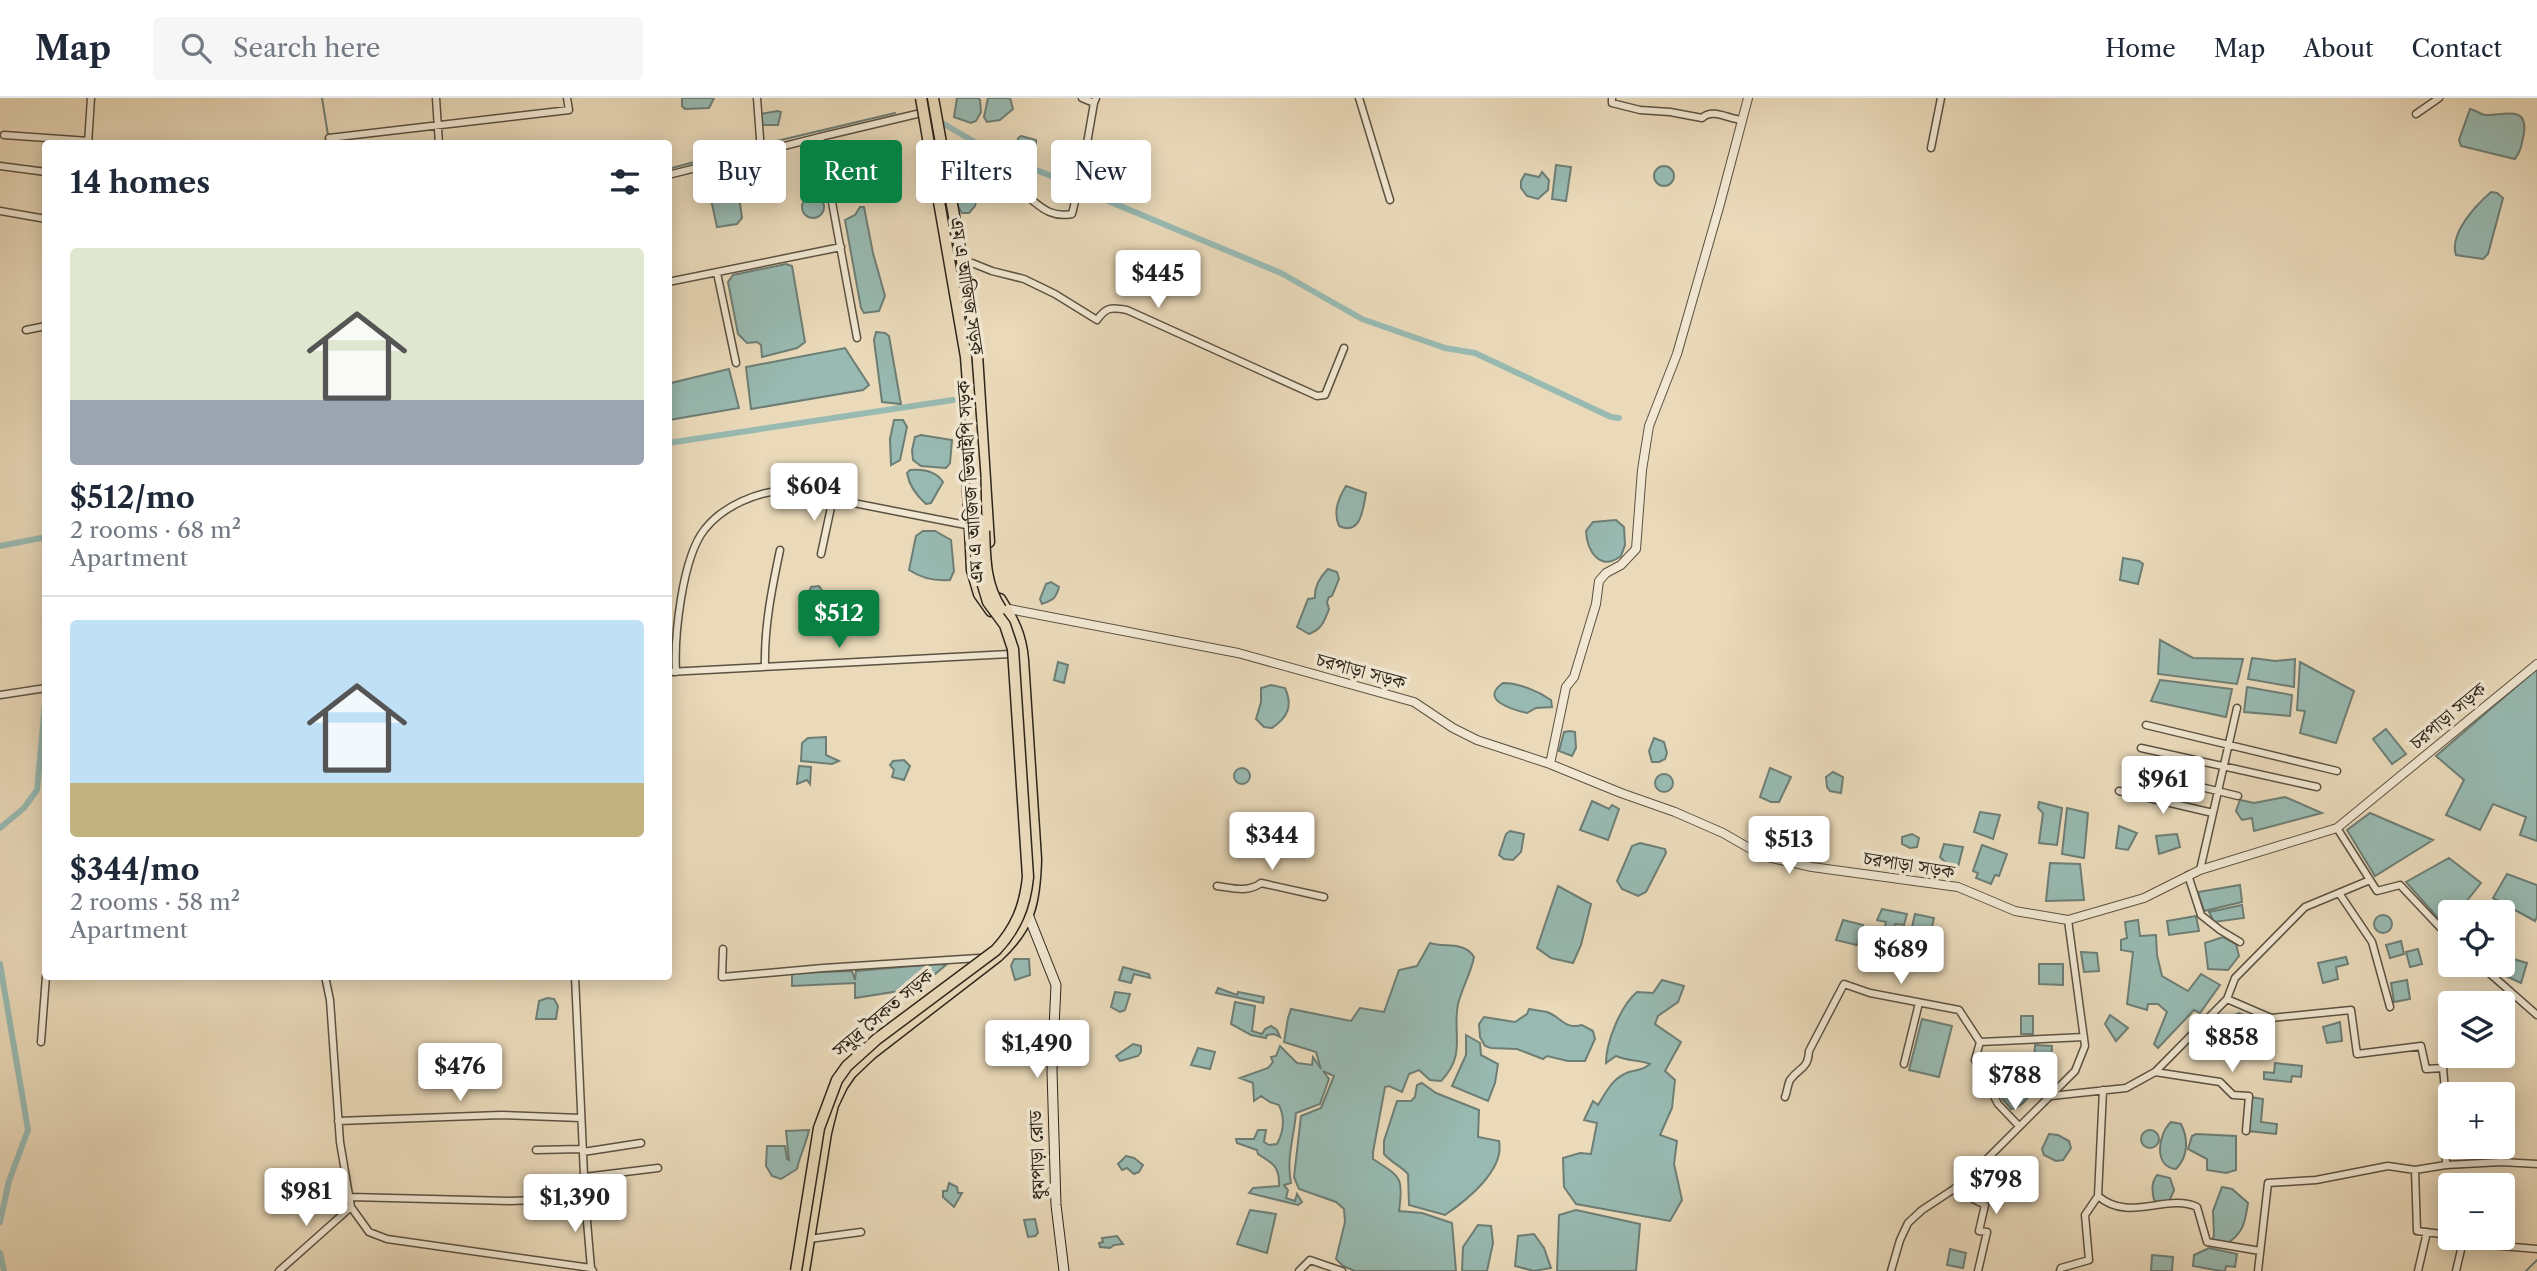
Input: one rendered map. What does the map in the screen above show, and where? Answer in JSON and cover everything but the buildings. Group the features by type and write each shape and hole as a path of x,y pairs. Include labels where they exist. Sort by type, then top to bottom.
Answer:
{"main road":[{"name":"এম এ আজিজ সড়ক","path":"920,98 962,357 972,570 979,594 988,607"},
{"path":"799,1271 819,1128 837,1080 847,1066 877,1040 996,950 1023,914 1028,877 1013,649 1004,625 988,602 977,565 976,495 966,358 920,98"},
{"path":"799,1271 824,1129 833,1098 841,1083 851,1068 873,1048 971,975 1008,943 1027,910 1032,880 1033,849 1019,650 1014,632 990,588 986,573 973,356 931,98"},
{"name":"এম এ আজিজ ভিআইপি সড়ক","path":"931,98 976,339 989,503 991,571 994,587 1021,639 1024,660 1036,859 1035,881 1023,914 981,963"},
{"name":"এম এ আজিজ ভিআইপি সড়ক","path":"988,607 1006,636 1010,654 1024,875 1023,914"},
{"name":"ধুমপাড়া রোড","path":"1023,914 1056,985 1052,1072 1056,1205 1064,1271"},
{"name":"সমুদ্র সৈকত সড়ক","path":"799,1271 817,1126 824,1101 834,1080 843,1066 869,1042 981,963"},
{"name":"সমুদ্র সৈকত সড়ক","path":"799,1271 809,1239 826,1133 833,1105 842,1086 871,1054 981,963"}],"street":[{"path":"88,140 91,98"},
{"path":"436,98 439,140"},
{"path":"329,138 569,110 567,98"},
{"path":"757,98 760,140"},
{"path":"1035,203 1040,209 1061,216 1072,214 1095,101 1082,98"},
{"path":"1359,98 1390,200"},
{"path":"1612,98 1612,103 1640,110 1702,118 1713,113 1742,120"},
{"path":"1550,764 1566,687 1574,677 1597,604 1600,581 1636,549 1642,470 1649,426 1677,354 1748,98"},
{"path":"1931,148 1941,98"},
{"path":"2416,114 2439,98"},
{"path":"786,146 921,113"},
{"path":"4,135 64,140"},
{"path":"820,137 857,338"},
{"path":"0,166 42,171"},
{"path":"672,174 693,169"},
{"path":"0,211 42,218"},
{"path":"672,281 841,247"},
{"path":"961,263 972,263 1024,279 1055,294 1097,320 1105,309 1112,307 1127,310 1317,396 1325,395 1344,348"},
{"path":"717,273 736,363"},
{"path":"26,330 42,327"},
{"path":"971,526 787,490 774,491 733,506 704,529 690,562 681,600 672,672 1010,654"},
{"path":"821,554 833,498"},
{"path":"765,667 765,645 780,550"},
{"name":"চরপাড়া সড়ক","path":"988,607 1006,608 1238,653 1414,702 1453,728 1477,740 1550,764 1684,816 1763,856 1812,867 1958,887 2015,911 2068,920 2144,898 2200,870 2337,828 2537,664"},
{"path":"0,695 42,689"},
{"path":"2200,870 2236,708"},
{"path":"2146,724 2337,771"},
{"path":"2141,748 2317,787"},
{"path":"2135,771 2238,796"},
{"path":"2119,791 2213,813"},
{"path":"2337,828 2377,891 2400,885 2438,928"},
{"path":"2188,876 2201,915 2240,942"},
{"path":"2051,1096 2126,1088 2155,1072 2227,999 2235,978 2305,907 2370,880"},
{"path":"1217,886 1240,890 1254,888 1261,883 1324,897"},
{"path":"2339,893 2372,942 2390,1007"},
{"path":"1891,1271 1908,1223 1922,1210 1954,1189 2075,1071 2085,1046 2068,920"},
{"path":"723,949 722,978 823,968 981,963"},
{"path":"2494,977 2537,1015"},
{"path":"41,1042 46,980"},
{"path":"326,980 330,1000 338,1121 351,1207 369,1232 387,1239 592,1269 585,1198 575,980"},
{"path":"1785,1097 1790,1080 1808,1061 1809,1051 1844,984 1870,993 1959,1010 1980,1042 1975,1060 1998,1104 2019,1126"},
{"path":"2227,999 2271,1018 2351,1010 2357,1054 2421,1045 2426,1069 2443,1068 2449,1136 2445,1138 2446,1165"},
{"path":"1904,1064 1919,1003"},
{"path":"1980,1042 2084,1037"},
{"path":"2155,1072 2220,1082 2233,1095 2249,1096 2246,1131"},
{"path":"2060,1271 2061,1268 2089,1260 2085,1215 2098,1196 2103,1090"},
{"path":"338,1121 501,1115 582,1118"},
{"path":"536,1150 583,1150 641,1143"},
{"path":"2258,1271 2268,1183 2316,1180 2388,1166 2415,1170 2446,1165 2501,1162 2537,1164"},
{"path":"584,1177 658,1168"},
{"path":"2415,1170 2417,1231 2438,1233"},
{"path":"1954,1189 1985,1205 1979,1231 1987,1233 1978,1271"},
{"path":"2098,1196 2107,1204 2135,1209 2189,1203 2197,1207 2207,1241 2260,1251"},
{"path":"350,1197 510,1200 585,1198"},
{"path":"279,1271 351,1207"},
{"path":"809,1239 861,1232"},
{"path":"2418,1271 2427,1232"},
{"path":"2515,1247 2537,1249"},
{"path":"2456,1271 2462,1250"},
{"path":"1299,1271 1310,1259 1342,1271"}],"water":[{"path":"682,98 714,98 709,108 685,109 682,106"},
{"path":"957,98 980,100 981,112 976,121 971,123 954,117"},
{"path":"988,98 1010,98 1013,109 1000,120 987,122 984,117"},
{"path":"2470,109 2485,115 2512,114 2522,118 2524,133 2515,159 2461,146 2459,140"},
{"path":"781,112 778,125 761,125 760,114"},
{"path":"1021,136 1036,140 1018,140"},
{"path":"1556,165 1571,167 1566,201 1552,199"},
{"path":"1664,166 1671,169 1674,176 1671,183 1664,186 1657,183 1654,176 1657,169"},
{"path":"1542,172 1549,180 1548,190 1538,199 1527,196 1521,188 1525,174 1539,177"},
{"path":"2491,192 2503,198 2488,254 2483,259 2456,255 2456,238 2465,221"},
{"path":"712,203 740,203 742,218 737,224 717,227"},
{"path":"802,203 824,203 824,211 817,218 809,218 802,211"},
{"path":"976,203 969,213 962,213 958,205"},
{"path":"860,207 864,207 885,296 879,311 864,313 845,220 855,215"},
{"path":"786,264 792,266 805,342 797,348 762,357 761,345 757,342 747,343 738,334 728,282 733,275"},
{"path":"876,332 889,336 901,404 882,402 874,340"},
{"path":"845,348 869,385 863,390 751,409 746,367"},
{"path":"729,369 739,408 672,419 672,383"},
{"path":"894,420 903,420 907,427 900,460 891,465 890,439"},
{"path":"921,435 952,440 950,463 946,468 921,466 913,460 915,437"},
{"path":"910,470 937,475 943,482 931,503 926,504 914,490 907,473"},
{"path":"1346,486 1366,493 1360,519 1352,527 1346,528 1339,526 1336,511"},
{"path":"1616,520 1624,527 1625,545 1621,556 1607,562 1592,552 1586,531 1593,522"},
{"path":"923,531 935,531 951,540 954,571 950,580 929,578 909,570 916,536"},
{"path":"2123,558 2143,564 2138,584 2120,580"},
{"path":"1328,569 1337,572 1339,579 1327,602 1329,609 1324,621 1317,630 1309,634 1297,627 1308,599 1315,598 1318,582"},
{"path":"1051,582 1059,587 1058,591 1053,598 1042,604 1040,599 1046,584"},
{"path":"819,586 824,593 825,605 817,612 806,610 811,587"},
{"path":"2160,640 2193,658 2243,659 2237,684 2158,674"},
{"path":"2252,658 2275,661 2295,659 2294,687 2248,679"},
{"path":"1058,662 1068,665 1064,683 1054,680"},
{"path":"2300,662 2354,691 2336,743 2300,733 2305,711 2297,710"},
{"path":"2537,669 2537,841 2520,835 2526,817 2493,804 2480,830 2446,815 2464,780 2436,756"},
{"path":"2160,680 2232,689 2226,717 2151,701"},
{"path":"1503,683 1522,686 1540,694 1551,700 1552,707 1536,708 1527,713 1507,707 1496,699 1494,694"},
{"path":"1271,685 1285,688 1289,700 1288,711 1272,728 1264,727 1256,719 1261,702 1261,688"},
{"path":"2247,687 2292,695 2290,716 2244,712"},
{"path":"2386,729 2406,754 2392,764 2373,739"},
{"path":"1564,732 1575,732 1576,748 1572,756 1559,751"},
{"path":"826,737 826,755 839,761 832,764 801,761 802,743 808,738"},
{"path":"1654,738 1664,742 1667,753 1665,759 1659,762 1652,762 1649,751"},
{"path":"904,760 910,766 904,780 892,777 894,770 890,765 893,761"},
{"path":"799,766 811,767 810,784 807,780 797,784"},
{"path":"1239,768 1245,768 1250,776 1248,782 1239,784 1234,779 1234,773"},
{"path":"1770,768 1791,777 1779,802 1760,797"},
{"path":"1833,772 1843,777 1841,793 1830,791 1827,787 1826,777"},
{"path":"1660,774 1668,774 1673,783 1671,790 1660,792 1655,787 1655,779"},
{"path":"2285,797 2322,813 2254,831 2252,818 2242,820 2236,811 2240,800 2254,803"},
{"path":"1592,801 1609,809 1612,805 1619,809 1608,840 1580,830"},
{"path":"2039,802 2062,808 2057,845 2039,843 2043,813 2038,808"},
{"path":"2067,808 2088,813 2084,858 2062,854"},
{"path":"1980,812 2000,815 1993,839 1974,832"},
{"path":"2370,813 2433,840 2375,876 2347,830"},
{"path":"2119,826 2137,833 2128,850 2116,848"},
{"path":"1510,831 1524,834 1521,852 1513,860 1499,855 1506,834"},
{"path":"1912,834 1919,838 1917,847 1910,848 1902,844 1902,837"},
{"path":"2177,834 2180,847 2159,854 2156,836"},
{"path":"1640,843 1665,849 1666,853 1646,892 1638,896 1622,889 1617,881 1632,846"},
{"path":"1944,844 1963,847 1958,867 1948,865 1940,857"},
{"path":"1982,845 2007,854 1999,876 1995,875 1991,884 1976,878 1978,873 1973,871"},
{"path":"2449,858 2481,883 2468,900 2438,900 2438,918 2406,882"},
{"path":"2050,863 2080,864 2084,900 2046,901"},
{"path":"2507,874 2537,885 2537,917 2535,921 2515,910 2515,900 2493,898"},
{"path":"2240,885 2242,902 2204,911 2198,892"},
{"path":"1558,886 1591,904 1581,945 1573,963 1551,958 1537,948"},
{"path":"2242,905 2244,918 2214,922 2209,912"},
{"path":"1882,909 1907,914 1904,925 1895,924 1892,938 1883,936 1886,922 1877,920"},
{"path":"1915,914 1934,918 1928,945 1909,940"},
{"path":"2383,915 2389,918 2392,924 2389,930 2383,933 2377,930 2374,924 2377,918"},
{"path":"2196,916 2199,931 2169,935 2167,921"},
{"path":"1843,920 1863,925 1857,945 1836,940"},
{"path":"2138,920 2140,936 2156,935 2162,976 2188,991 2201,974 2220,985 2200,1013 2194,1010 2158,1048 2154,1044 2167,1012 2158,1004 2148,1004 2147,1010 2127,1004 2133,952 2121,950 2121,940 2127,938 2125,922"},
{"path":"2223,937 2236,944 2239,956 2228,970 2208,969 2205,943"},
{"path":"2401,941 2404,954 2390,958 2386,945"},
{"path":"1430,943 1460,947 1474,957 1458,1004 1454,1062 1441,1081 1430,1080 1419,1070 1409,1074 1402,1092 1385,1087 1373,1159 1398,1179 1401,1191 1399,1211 1422,1213 1452,1223 1456,1271 1355,1271 1343,1266 1336,1259 1345,1222 1344,1209 1336,1202 1299,1189 1294,1177 1301,1116 1321,1108 1334,1076 1323,1071 1329,1079 1320,1104 1296,1113 1290,1157 1291,1183 1284,1185 1288,1190 1286,1198 1295,1201 1297,1194 1302,1202 1298,1205 1249,1193 1253,1188 1279,1186 1278,1174 1274,1166 1258,1154 1257,1150 1237,1143 1236,1139 1254,1139 1258,1130 1266,1130 1264,1142 1269,1145 1277,1144 1283,1120 1279,1105 1261,1096 1254,1101 1253,1083 1240,1078 1268,1068 1273,1062 1271,1057 1276,1056 1280,1046 1297,1063 1312,1065 1313,1057 1321,1069 1316,1052 1284,1042 1291,1009 1351,1021 1360,1008 1384,1012 1399,970 1417,966"},
{"path":"2418,949 2422,964 2410,967 2406,952"},
{"path":"2081,952 2097,953 2099,971 2084,972"},
{"path":"2346,957 2348,964 2336,967 2338,979 2323,983 2318,963"},
{"path":"1014,959 1029,959 1030,975 1015,980 1011,966"},
{"path":"2515,960 2527,963 2521,983 2508,977 2515,977"},
{"path":"2039,964 2063,964 2063,985 2039,984"},
{"path":"946,965 918,988 855,998 855,983 792,986 792,973 852,971 855,980 856,971"},
{"path":"1123,967 1149,974 1150,978 1134,974 1131,983 1119,980"},
{"path":"1662,980 1684,986 1678,1002 1658,1016 1655,1024 1681,1042 1665,1071 1675,1080 1672,1108 1660,1135 1677,1141 1674,1164 1682,1200 1670,1221 1576,1204 1564,1187 1563,1158 1580,1153 1591,1154 1597,1123 1584,1120 1593,1101 1598,1105 1618,1078 1650,1064 1616,1056 1606,1063 1616,1024 1625,1006 1637,992 1653,993"},
{"path":"2407,980 2410,999 2394,1002 2391,983"},
{"path":"1218,988 1237,995 1238,992 1264,997 1263,1003 1216,993"},
{"path":"1115,992 1130,994 1125,1010 1120,1012 1111,1007"},
{"path":"554,999 558,1006 556,1019 536,1019 539,1001"},
{"path":"1235,1002 1255,1006 1252,1031 1262,1034 1271,1026 1277,1030 1280,1037 1274,1034 1267,1035 1266,1038 1251,1035 1231,1024"},
{"path":"1529,1009 1547,1012 1571,1026 1582,1025 1593,1031 1595,1039 1585,1061 1568,1061 1547,1056 1543,1059 1517,1049 1485,1046 1480,1037 1479,1024 1484,1017 1515,1022 1527,1014"},
{"path":"2239,1013 2253,1019 2247,1049 2230,1048 2230,1017"},
{"path":"2110,1015 2128,1028 2116,1041 2105,1024"},
{"path":"2021,1016 2033,1016 2033,1034 2021,1034"},
{"path":"1922,1019 1952,1026 1939,1077 1909,1070"},
{"path":"2340,1022 2342,1041 2327,1043 2323,1027"},
{"path":"1466,1035 1480,1043 1481,1055 1498,1064 1488,1101 1452,1086 1466,1055"},
{"path":"1133,1044 1141,1046 1138,1056 1120,1061 1116,1056"},
{"path":"2035,1045 2052,1046 2050,1075 2033,1074"},
{"path":"1198,1048 1215,1052 1210,1069 1191,1065"},
{"path":"2275,1063 2302,1066 2301,1077 2292,1076 2291,1082 2264,1079 2264,1072 2274,1073"},
{"path":"2017,1068 2033,1087 2025,1101 2011,1109 2000,1096 2001,1086 2006,1075"},
{"path":"1422,1083 1436,1093 1479,1110 1478,1137 1499,1141 1496,1163 1490,1173 1473,1193 1445,1215 1409,1205 1408,1174 1384,1154 1384,1141 1397,1101 1411,1101 1415,1097 1417,1085"},
{"path":"2251,1097 2263,1099 2261,1122 2277,1124 2276,1134 2248,1131"},
{"path":"2171,1122 2181,1124 2186,1141 2185,1153 2176,1169 2164,1162 2160,1149 2163,1134"},
{"path":"809,1130 797,1169 781,1179 772,1176 766,1166 767,1146 785,1146 789,1160 786,1131"},
{"path":"2150,1130 2156,1133 2159,1139 2156,1145 2150,1148 2144,1145 2141,1139 2144,1133"},
{"path":"2049,1134 2069,1141 2071,1148 2063,1160 2056,1161 2044,1155 2042,1149"},
{"path":"2192,1136 2236,1136 2236,1170 2226,1173 2207,1170 2207,1159 2188,1149"},
{"path":"1126,1156 1143,1165 1139,1172 1134,1174 1127,1168 1122,1170 1118,1164"},
{"path":"2009,1172 2021,1175 2016,1193 2005,1190"},
{"path":"2157,1175 2170,1178 2174,1190 2169,1202 2160,1204 2154,1200 2153,1187"},
{"path":"949,1183 957,1187 958,1193 962,1193 954,1207 943,1197 943,1191 947,1191"},
{"path":"2222,1187 2232,1189 2248,1203 2243,1226 2237,1236 2226,1244 2212,1240 2213,1211"},
{"path":"1250,1210 1276,1214 1267,1253 1237,1244"},
{"path":"1576,1210 1640,1224 1636,1271 1557,1271 1559,1215"},
{"path":"1035,1219 1038,1233 1028,1237 1024,1220"},
{"path":"1478,1225 1491,1226 1493,1243 1487,1271 1462,1271 1463,1247"},
{"path":"1534,1234 1544,1248 1551,1268 1534,1271 1515,1266 1518,1236"},
{"path":"1117,1236 1123,1244 1110,1248 1100,1247 1102,1238"},
{"path":"2209,1248 2237,1254 2235,1267 2226,1266 2225,1271 2221,1271 2193,1266 2194,1255"},
{"path":"1950,1249 1966,1253 1963,1268 1947,1265"},
{"path":"2152,1255 2173,1257 2172,1271 2151,1271"}],"waterway":[{"path":"322,98 328,135"},
{"path":"781,140 895,113"},
{"path":"944,124 995,154 1085,189 1089,193 1281,273 1362,319 1445,348 1475,353 1611,417 1619,418"},
{"path":"672,168 693,162"},
{"path":"672,442 953,400"},
{"path":"0,546 42,538"},
{"path":"0,828 24,808 37,790 42,737"},
{"path":"0,964 28,1130 9,1181 0,1222"},
{"path":"0,1253 4,1271"},
{"path":"2526,1271 2537,1260"}]}
